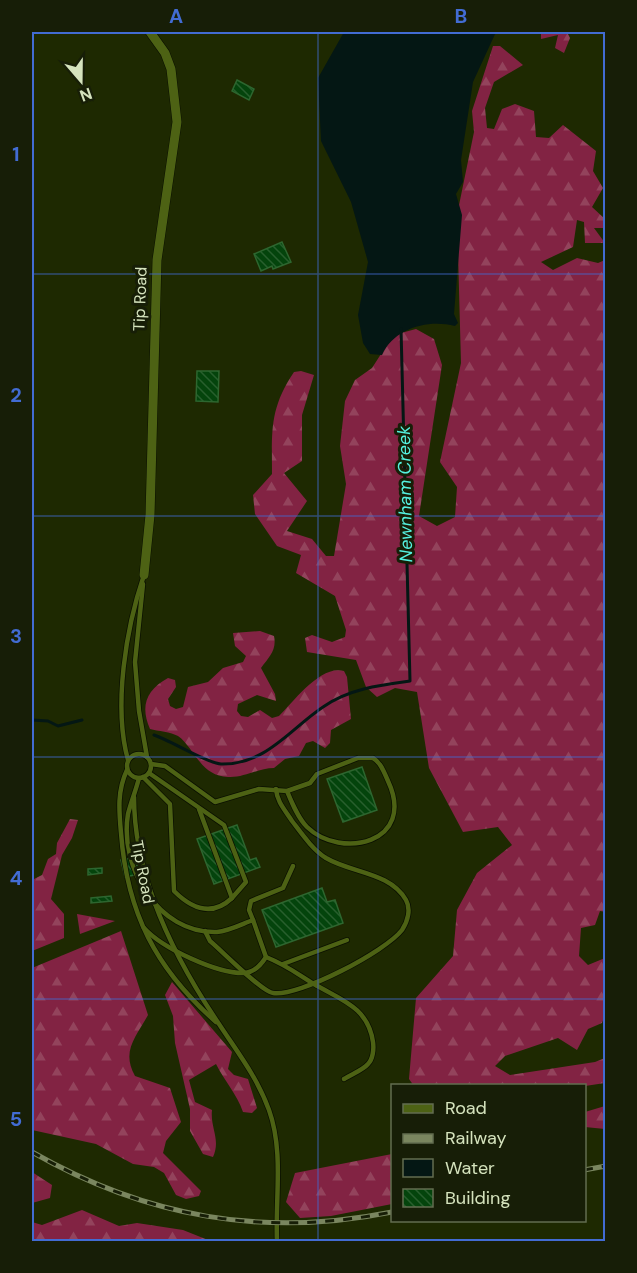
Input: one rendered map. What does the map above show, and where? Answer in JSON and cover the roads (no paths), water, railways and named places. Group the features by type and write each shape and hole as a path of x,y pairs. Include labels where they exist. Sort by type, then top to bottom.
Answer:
{"street":[{"name":"Tip Road","path":"144,575 150,515 157,260 177,122 171,69 165,53 150,32"}],"lane":[{"name":"Tip Road","path":"144,575 135,662 139,711 147,756"},
{"name":"Tip Road","path":"128,760 123,723 126,646 134,606 144,575"},
{"path":"149,772 224,825 245,877 246,885 222,907 207,910 198,909 174,891 170,804 141,778 132,776 127,770 128,760 136,753 147,756 151,764 149,772 141,778 128,814 131,855 136,879 146,895 175,921 205,931 219,932 253,920"},
{"path":"151,764 165,766 215,802 259,789 287,791 310,783 317,774 358,759 373,758 382,768 393,792 396,814 392,823 380,834 361,842 337,843 307,827 287,791"},
{"name":"Tip Road","path":"127,770 119,793 122,851 131,897 144,928 167,970 199,1007 218,1024"},
{"path":"205,931 210,941 270,993 286,993 339,972 401,931 409,912 407,902 392,885 326,858 317,851 303,837 277,798 276,789"},
{"name":"Tip Road","path":"134,797 139,844 146,879 175,952 218,1024 254,1074 270,1112 277,1148 277,1242"},
{"path":"200,809 232,898"},
{"path":"293,866 283,888 251,901 249,909 266,957 301,973 313,983 357,1008 371,1031 374,1047 368,1065 344,1078"},
{"path":"144,928 154,940 175,952 223,969 246,973 260,966 266,957"},
{"path":"283,964 347,940"}],"water":[{"path":"344,32 496,32 473,82 461,160 463,182 456,194 462,215 454,314 458,323 455,326 423,325 403,332 387,346 382,355 370,354 363,343 358,315 368,262 351,202 321,141 318,78"}],"waterway":[{"name":"Newnham Creek","path":"154,735 215,763 237,763 264,752 323,707 343,696 376,686 410,681 401,329"},
{"name":"Newnham Creek","path":"32,720 48,721 58,726 82,720"}],"railway":[{"path":"32,1152 75,1174 118,1192 162,1206 206,1216 251,1222 297,1223 344,1220 391,1212"},
{"path":"586,1170 606,1166"}]}
